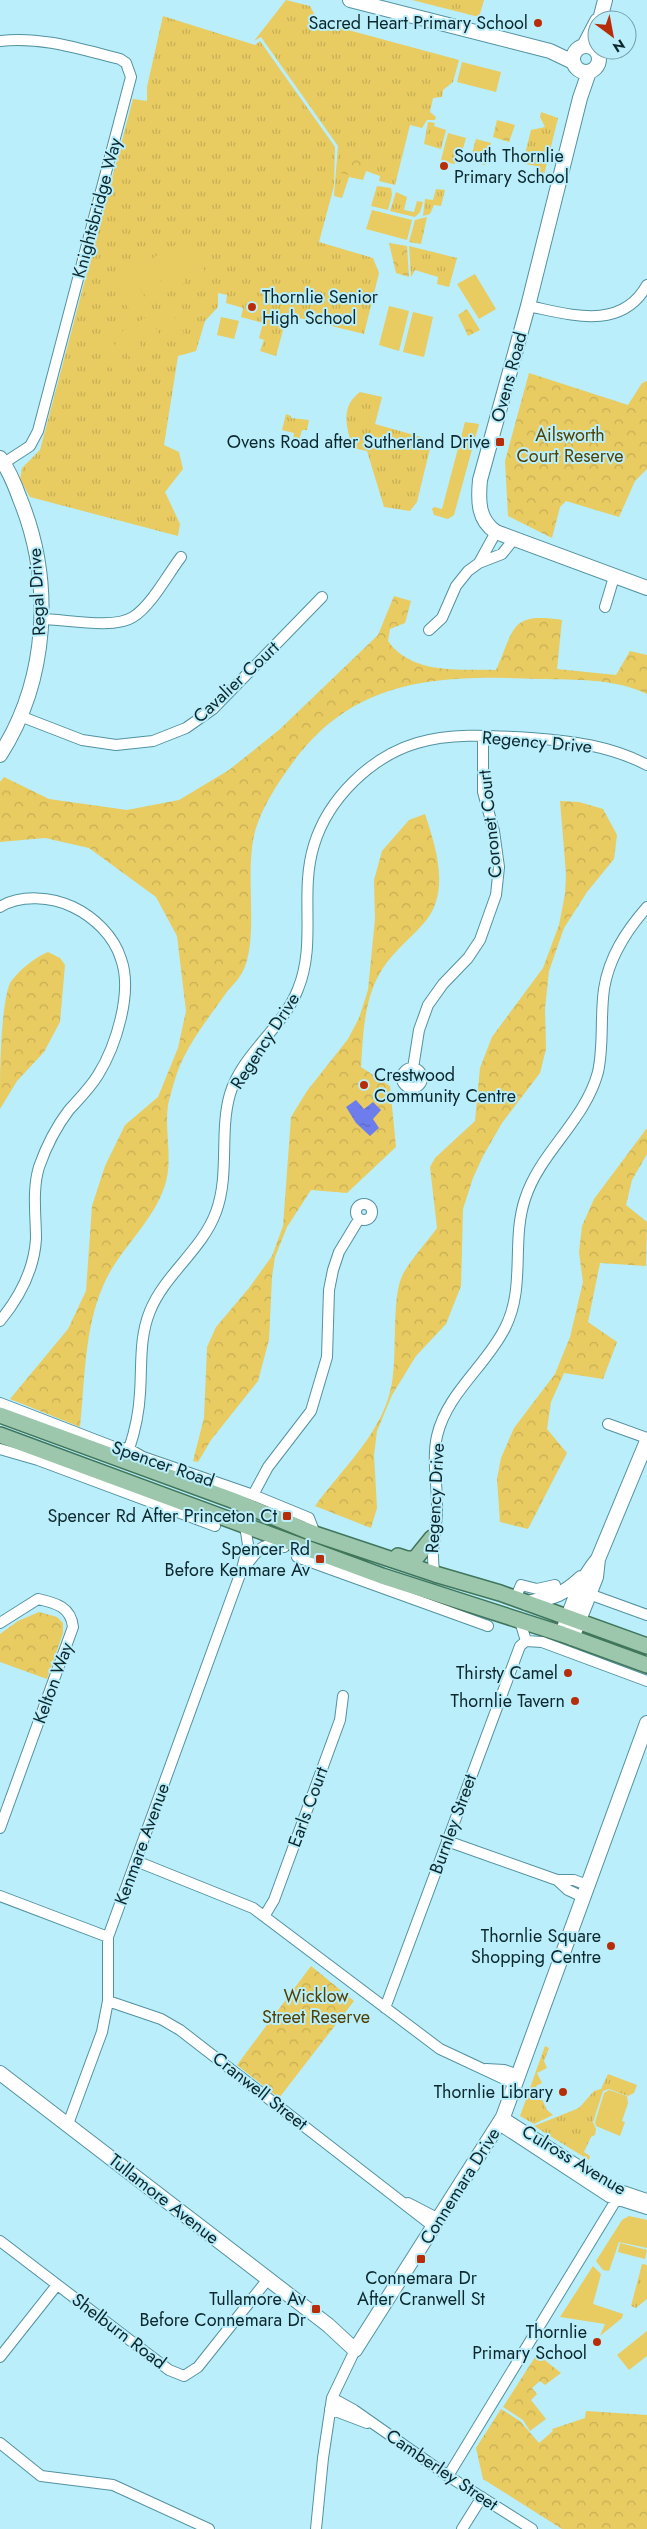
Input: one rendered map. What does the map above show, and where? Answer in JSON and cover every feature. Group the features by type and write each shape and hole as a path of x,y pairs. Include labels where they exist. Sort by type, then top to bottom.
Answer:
{"main road":[{"name":"Spencer Road","path":"0,1415 252,1501 314,1542 354,1572 567,1636 647,1666"},
{"name":"Spencer Road","path":"0,1435 37,1454 194,1505 245,1525 314,1542 333,1540 420,1562 435,1574 521,1601 647,1646"},
{"path":"252,1501 266,1521 357,1555 354,1572"},
{"path":"432,1538 420,1562 423,1579 434,1587 505,1610 520,1621"}],"street":[{"path":"350,0 585,57"},
{"name":"Knightsbridge Way","path":"0,41 18,39 44,40 120,59 126,63 131,77 38,431 30,446 2,461"},
{"name":"Ovens Road","path":"496,532 488,527 481,515 478,499 480,480 528,306 580,98 585,57"},
{"path":"528,306 589,318 609,316 645,292"},
{"name":"Regal Drive","path":"0,756 20,716 35,673 41,619 38,562 33,533 2,461"},
{"path":"479,563 496,532 647,588"},
{"path":"429,630 442,618 456,586 468,571 479,563 502,554 514,539"},
{"path":"41,619 108,623 121,622 132,618 143,608 181,557"},
{"path":"605,607 614,577"},
{"name":"Cavalier Court","path":"20,716 82,740 116,745 153,741 186,728 213,709 322,597"},
{"name":"Regency Drive","path":"129,1449 137,1422 141,1344 150,1311 169,1277 203,1236 216,1212 222,1188 224,1126 230,1092 243,1068 285,1016 299,989 308,947 308,873 314,845 324,820 339,797 357,779 386,756 417,743 454,737 482,736 585,744 612,750 647,765"},
{"name":"Coronet Court","path":"413,1068 419,1030 428,1005 443,984 468,958 480,940 496,895 499,868 494,830 483,792 482,736"},
{"path":"0,907 35,898 61,902 82,912 98,924 122,959 124,987 120,1025 98,1076 55,1130 39,1168 36,1188 36,1241 31,1264 25,1283 14,1304 0,1321"},
{"name":"Regency Drive","path":"435,1574 431,1558 437,1505 435,1490 437,1437 452,1402 495,1346 506,1326 518,1283 519,1235 524,1200 531,1183 580,1114 590,1095 601,1053 604,990 608,969 628,929 647,907"},
{"path":"252,1501 268,1467 311,1411 326,1357 329,1290 339,1252 359,1218"},
{"name":"Spencer Road","path":"0,1403 114,1447 129,1449 143,1457 252,1501"},
{"path":"567,1636 593,1565 646,1447 608,1424"},
{"name":"Spencer Road","path":"0,1449 37,1454 178,1513 215,1526"},
{"name":"Spencer Road","path":"178,1513 194,1505"},
{"name":"Kenmare Avenue","path":"68,2124 102,2032 108,2001 108,1937 242,1570 248,1545 245,1525"},
{"name":"Kenmare Avenue","path":"242,1570 264,1546 272,1543 296,1552 314,1542"},
{"name":"Spencer Road","path":"297,1557 354,1572 488,1626"},
{"path":"573,1619 589,1594 596,1577 593,1565"},
{"path":"556,1585 538,1589 521,1585 521,1601 556,1597 568,1590 593,1565"},
{"path":"589,1594 647,1615"},
{"name":"Kelton Way","path":"0,1622 38,1599 52,1602 67,1610 72,1618 73,1627 0,1828"},
{"path":"520,1621 526,1641 542,1642 647,1681"},
{"name":"Burnley Street","path":"385,2008 520,1646 526,1641"},
{"name":"Earls Court","path":"265,1915 274,1900 340,1720 344,1696"},
{"name":"Connemara Drive","path":"316,2529 322,2458 332,2398 358,2346 501,2121 647,1723 647,1712"},
{"path":"446,1841 556,1880 568,1890 585,1891"},
{"path":"136,1861 238,1900 265,1915 440,2049 486,2069 495,2076 516,2079"},
{"path":"0,1896 108,1937"},
{"name":"Cranwell Street","path":"108,2001 161,2019 180,2030 400,2200 409,2209 436,2223"},
{"name":"Tullamore Avenue","path":"0,2073 328,2325 343,2341 358,2346"},
{"name":"Culross Avenue","path":"501,2121 618,2196 647,2209"},
{"path":"448,2476 618,2196"},
{"name":"Culross Avenue","path":"618,2196 647,2199"},
{"name":"Shelburn Road","path":"0,2241 169,2370 184,2376 198,2368 268,2279"},
{"path":"0,2357 57,2285"},
{"name":"Camberley Street","path":"332,2398 378,2427 448,2476 532,2529"},
{"name":"Camberley Street","path":"330,2409 378,2427"},
{"path":"0,2443 41,2476 113,2484 209,2529"},
{"path":"462,2529 482,2497"}],"green space":[{"path":"286,0 310,6 320,25 326,24 459,60 453,82 443,90 442,97 433,98 430,112 436,117 435,120 427,120 422,128 410,125 395,185 379,181 380,176 366,171 363,180 349,177 342,198 334,196 338,146 261,37 254,41"},
{"path":"412,0 484,0 479,17"},
{"path":"163,16 255,45 260,41 335,147 334,186 319,242 373,258 379,273 364,334 287,315 276,356 260,351 264,340 259,338 263,323 241,317 243,308 226,303 227,295 218,293 218,307 205,321 196,351 178,356 164,445 179,452 183,469 165,492 180,524 178,536 30,497 20,479 22,468 40,450 133,99 147,101 147,87"},
{"path":"462,62 501,72 496,92 457,82"},
{"path":"541,112 558,118 544,175 536,169 536,166 525,164 524,158 531,130 545,127 540,117"},
{"path":"497,120 515,125 509,142 493,137"},
{"path":"428,122 435,123 434,126 446,130 441,149 424,144"},
{"path":"448,133 466,138 460,159 454,164 441,160"},
{"path":"476,139 491,143 485,165 470,161"},
{"path":"343,156 364,161 361,179 341,173"},
{"path":"377,186 391,188 392,195 388,210 371,206"},
{"path":"436,189 445,190 441,206 434,205 430,214 423,216 425,199 433,200"},
{"path":"396,192 407,197 404,210 414,212 417,201 423,202 420,212 415,217 390,211"},
{"path":"372,210 412,220 407,240 366,229"},
{"path":"427,217 421,244 409,242 415,220"},
{"path":"186,238 205,271 188,281 169,249"},
{"path":"389,243 407,246 409,277 396,273"},
{"path":"409,246 457,258 449,287 437,284 438,277 415,270 411,277"},
{"path":"167,249 186,282 169,292 150,260"},
{"path":"148,261 168,294 150,304 131,271"},
{"path":"129,271 149,304 132,314 112,282"},
{"path":"475,274 496,309 479,319 457,284"},
{"path":"167,305 184,333 171,341 154,313"},
{"path":"389,306 409,311 399,351 379,345"},
{"path":"467,309 480,330 468,336 458,315"},
{"path":"413,312 433,317 424,357 403,352"},
{"path":"148,316 165,343 152,351 135,324"},
{"path":"221,317 239,321 234,339 217,335"},
{"path":"129,327 146,354 133,362 116,335"},
{"path":"111,339 128,366 115,374 98,346"},
{"name":"Ailsworth Court Reserve","path":"529,373 628,405 642,383 647,381 647,469 635,481 619,517 566,501 560,507 552,538 508,516 505,461"},
{"path":"360,392 382,397 375,424 432,440 417,502 410,511 384,507 367,451 353,448 346,418 349,404"},
{"path":"286,414 291,416 291,418 309,420 307,430 302,430 299,440 293,439 294,433 282,430"},
{"path":"465,422 479,424 454,515 448,519 434,515 432,509 434,507 442,509"},
{"path":"394,596 411,601 405,623 390,629 388,641 398,652 410,660 437,668 496,670 511,634 523,621 545,618 562,620 557,669 616,675 630,651 647,655 647,694 608,682 580,680 467,678 433,681 401,688 371,698 342,714 316,736 291,765 266,803 256,828 252,845 251,921 248,956 243,971 199,1032 177,1073 167,1115 169,1157 167,1178 151,1214 109,1273 97,1303 86,1355 80,1427 10,1399 68,1329 86,1291 92,1206 105,1166 125,1125 158,1097 178,1048 186,1011 177,936 156,897 89,848 45,838 0,842 0,782 4,777 49,799 127,810 179,800 229,770 279,730 378,635"},
{"path":"560,801 579,802 603,809 617,835 614,859 587,892 564,928 549,971 545,1008 546,1049 540,1073 502,1123 473,1178 463,1209 461,1286 446,1324 416,1356 392,1395 377,1431 374,1455 377,1508 371,1528 315,1506 368,1438 385,1408 393,1379 399,1285 403,1274 415,1256 437,1228 430,1167 435,1158 475,1121 480,1068 492,1037 543,968 559,925 565,894 566,874"},
{"path":"425,814 437,855 439,884 437,898 432,911 424,923 392,956 377,979 368,1003 363,1041 361,1067 390,1086 396,1147 347,1193 311,1190 287,1227 275,1257 272,1277 269,1340 258,1381 211,1440 198,1462 193,1461 204,1418 207,1347 216,1327 249,1288 272,1256 283,1226 291,1117 307,1091 348,1039 359,1018 368,990 375,919 374,880 382,851 409,820"},
{"path":"48,952 60,958 65,965 60,1022 44,1052 17,1081 0,1109 2,1026 10,983 27,965"},
{"path":"647,1128 647,1154 632,1180 626,1205 647,1222 646,1266 600,1263 588,1322 617,1342 603,1379 564,1373 551,1402 547,1429 567,1453 528,1529 500,1522 497,1479 501,1458 514,1428 555,1374 570,1337 583,1282 579,1252 582,1226 594,1199"},
{"path":"39,1612 57,1617 63,1623 63,1633 47,1679 0,1662 0,1634 18,1621"},
{"name":"Wicklow Street Reserve","path":"311,1966 354,2001 279,2098 237,2065"},
{"path":"545,2046 549,2048 544,2061 547,2068 537,2073 542,2083 536,2086 547,2110 553,2115 534,2124 520,2116"},
{"path":"608,2074 637,2085 634,2093 628,2096 609,2089 603,2091 593,2122 596,2129 595,2135 591,2137 584,2152 590,2156 589,2160 534,2126 579,2108 594,2091 601,2089"},
{"path":"609,2090 627,2096 628,2103 622,2121 625,2122 620,2136 596,2126 595,2122 604,2093"},
{"path":"629,2216 647,2220 647,2248 619,2242 609,2271 603,2270 596,2261 622,2220"},
{"path":"620,2243 647,2250 645,2259 618,2252"},
{"path":"642,2264 647,2265 647,2299 636,2308 631,2306"},
{"path":"593,2266 601,2274 593,2304 623,2314 622,2318 600,2336 605,2324 560,2317"},
{"path":"647,2331 647,2356 629,2370 617,2355"},
{"path":"537,2354 561,2373 545,2385 540,2381 532,2388 537,2394 531,2400 546,2419 530,2431 523,2420 503,2407"},
{"path":"501,2409 520,2421 539,2443 553,2431 552,2429 585,2418 586,2411 647,2415 647,2529 562,2529 483,2479 476,2448"}],"water":[{"path":"356,1100 364,1109 373,1102 381,1110 373,1119 379,1128 370,1136 356,1123 346,1107"}],"place":[{"name":"Sacred Heart Primary School","path":"538,23"},
{"name":"South Thornlie Primary School","path":"444,166"},
{"name":"Thornlie Senior High School","path":"252,307"},
{"name":"Ovens Road after Sutherland Drive","path":"500,442"},
{"name":"Crestwood Community Centre","path":"364,1085"},
{"name":"Spencer Rd After Princeton Ct","path":"287,1516"},
{"name":"Spencer Rd Before Kenmare Av","path":"320,1559"},
{"name":"Thirsty Camel","path":"568,1673"},
{"name":"Thornlie Tavern","path":"575,1701"},
{"name":"Thornlie Square Shopping Centre","path":"611,1946"},
{"name":"Thornlie Library","path":"563,2092"},
{"name":"Connemara Dr After Cranwell St","path":"421,2259"},
{"name":"Tullamore Av Before Connemara Dr","path":"316,2309"},
{"name":"Thornlie Primary School","path":"597,2342"}]}
